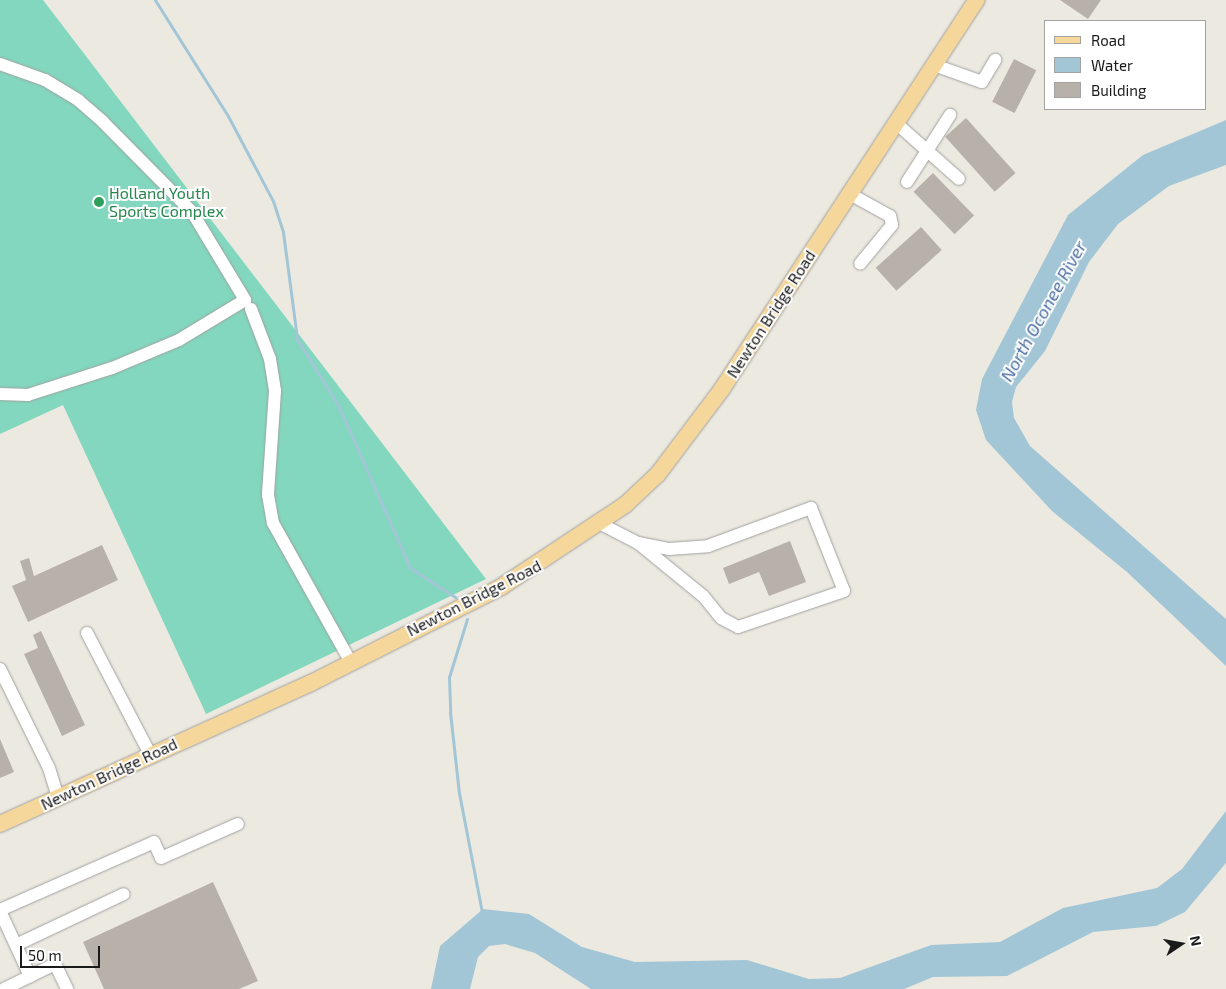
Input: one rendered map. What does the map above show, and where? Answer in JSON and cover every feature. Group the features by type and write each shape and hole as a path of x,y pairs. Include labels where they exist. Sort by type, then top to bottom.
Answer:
{"main road":[{"name":"Newton Bridge Road","path":"0,824 150,754 311,683 350,660 500,587 599,523 658,474 722,389 976,0"}],"lane":[{"path":"934,65 982,82 995,60"},
{"path":"0,64 45,80 78,100 103,122 192,212 245,300 179,340 112,368 28,395 0,394"},
{"path":"906,182 926,148 950,116"},
{"path":"896,123 926,148 959,180"},
{"path":"850,194 890,216 892,225 860,264"},
{"path":"252,309 270,359 275,390 268,495 273,523 350,660"},
{"path":"599,523 638,543 704,596 721,618 738,627 844,591 812,508 708,546 669,549 638,543"},
{"path":"87,633 150,754"},
{"path":"0,669 49,768 58,797"},
{"path":"30,976 0,911 154,842 161,858 238,824"},
{"path":"16,946 124,894"},
{"path":"4,989 56,964 67,989"}],"green space":[{"name":"Holland Youth Sports Complex","path":"0,0 43,0 486,579 206,714 63,405 0,434"}],"water":[{"name":"North Oconee River","path":"1226,120 1226,165 1169,186 1118,224 1089,262 1045,351 1016,387 1012,402 1014,418 1030,446 1226,619 1226,666 1127,572 1052,511 986,440 976,410 982,379 1068,215 1143,155"},
{"path":"1226,811 1226,863 1185,912 1156,926 1093,932 1007,976 933,977 904,989 591,989 535,953 505,944 489,946 478,957 470,989 431,989 440,946 483,909 529,914 582,947 635,962 747,960 809,979 840,978 931,945 1000,942 1063,908 1157,888 1182,869"}],"building":[{"path":"1060,0 1101,0 1088,19"},
{"path":"1014,59 1036,70 1014,113 992,102"},
{"path":"966,118 1016,173 995,192 945,137"},
{"path":"933,173 974,215 955,234 914,192"},
{"path":"921,227 942,250 896,291 876,268"},
{"path":"790,541 806,582 769,596 759,572 729,584 723,568"},
{"path":"102,545 118,580 28,622 12,586 26,580 20,561 29,558 34,576"},
{"path":"41,631 85,725 62,736 24,654 38,648 33,635"},
{"path":"0,739 14,772 0,778"},
{"path":"213,882 258,981 239,989 104,989 83,942"}],"waterway":[{"path":"155,0 228,116 273,201 283,232 297,339 339,407 410,568 455,597"},
{"path":"467,619 449,677 450,712 459,793 482,912"}],"place":[{"name":"Holland Youth Sports Complex","path":"99,202"}]}
